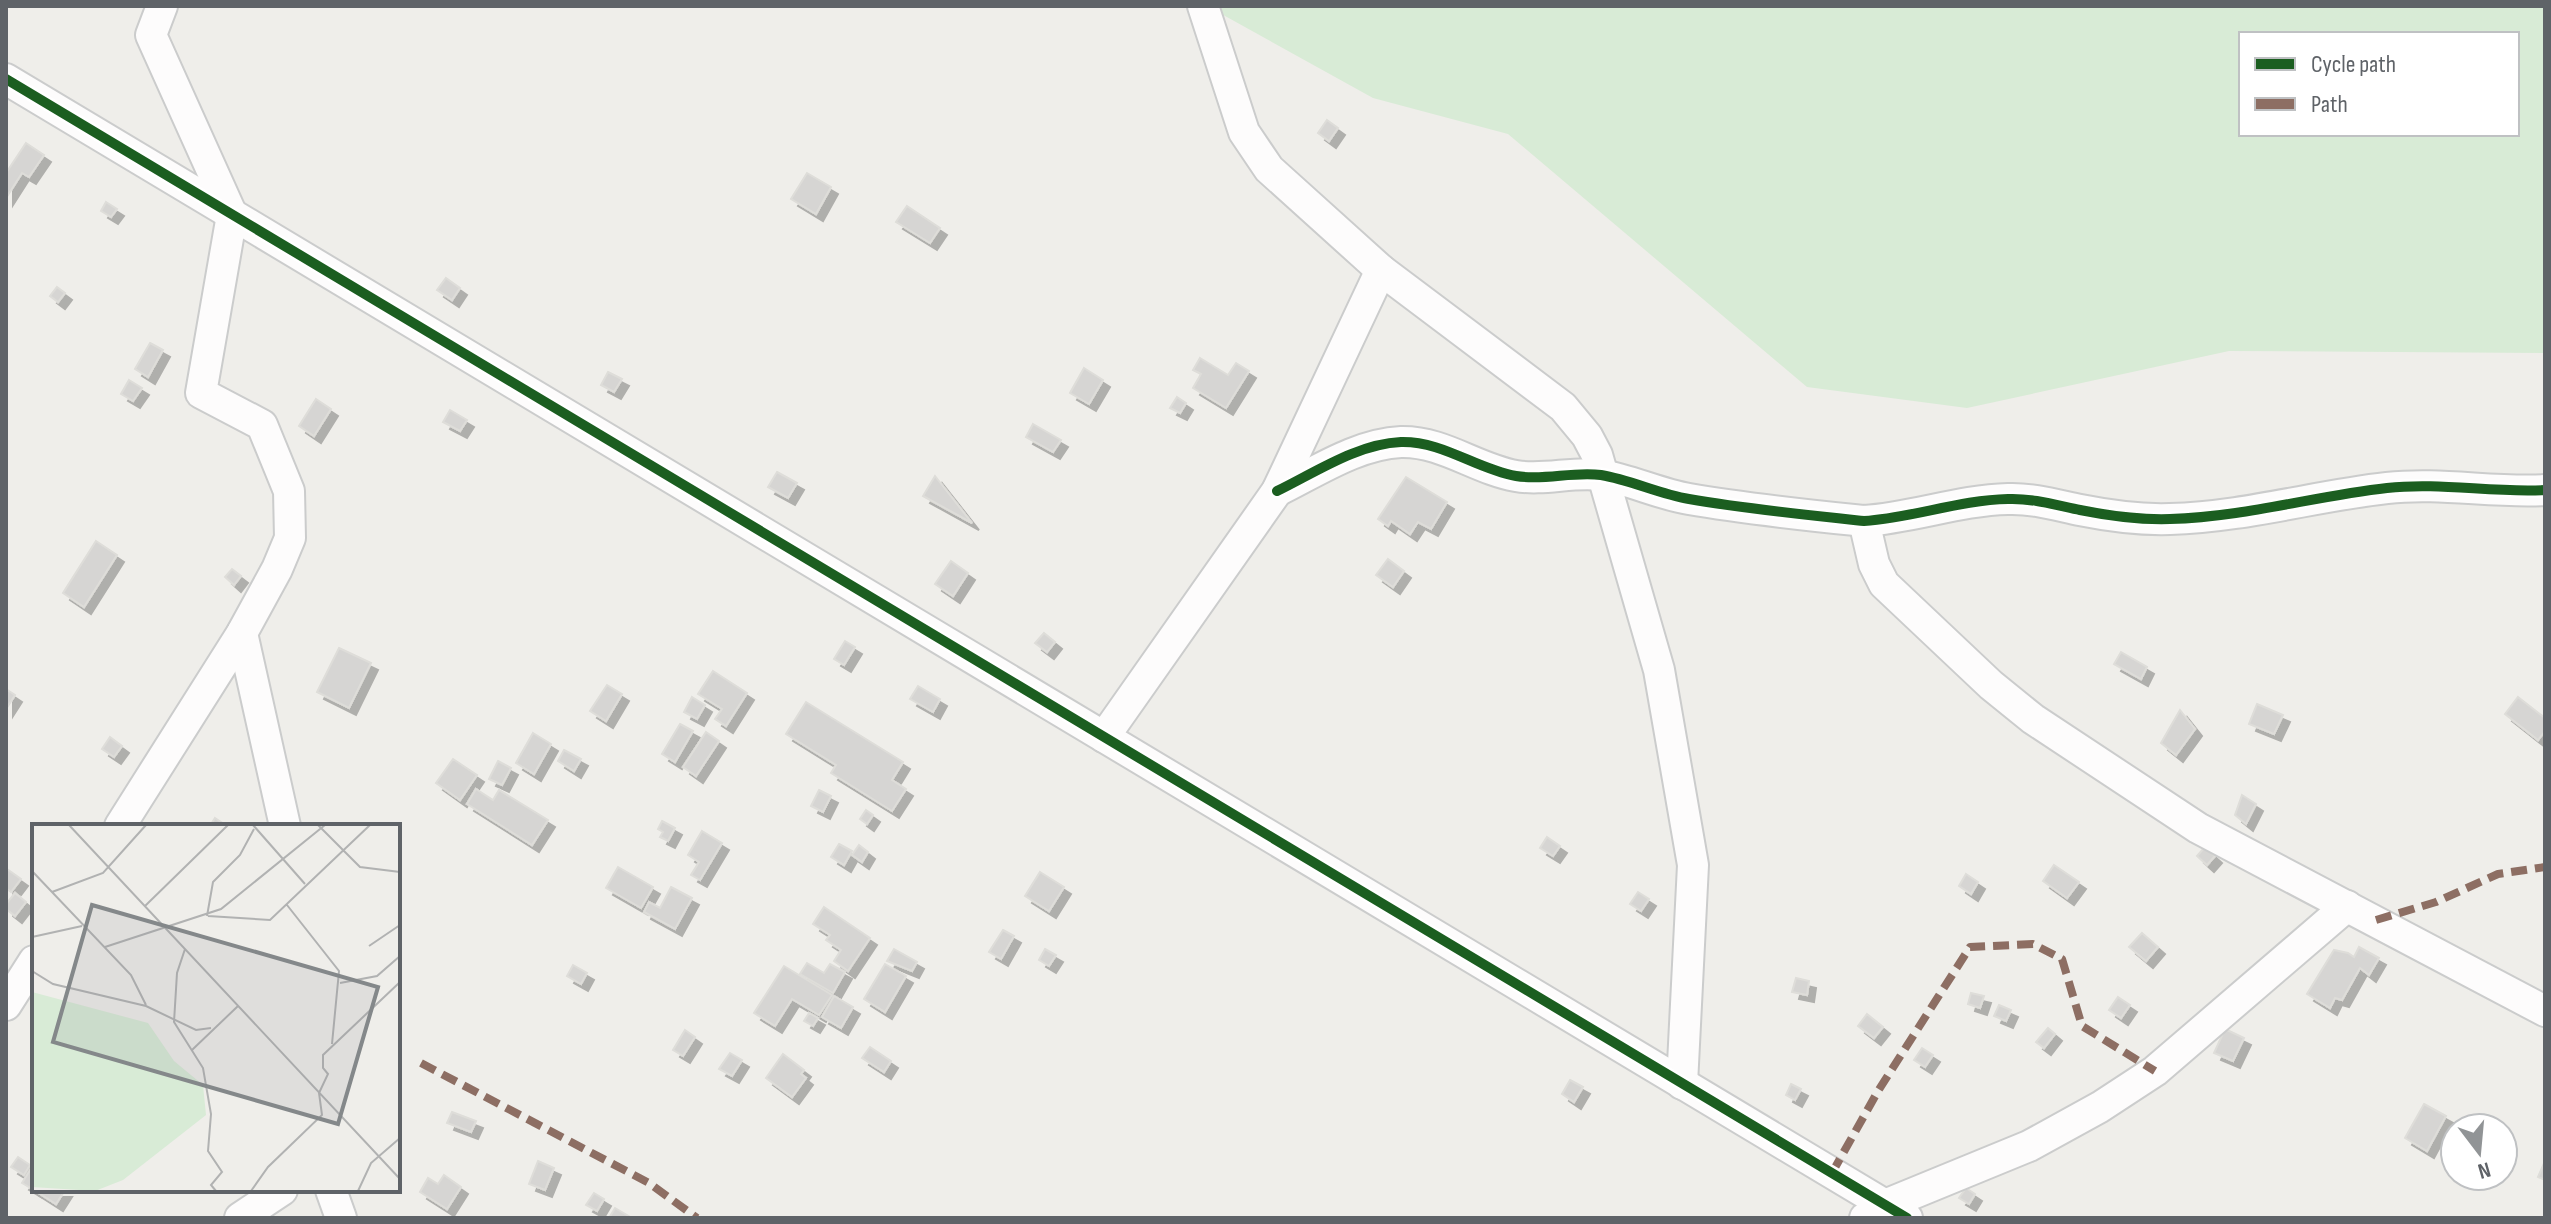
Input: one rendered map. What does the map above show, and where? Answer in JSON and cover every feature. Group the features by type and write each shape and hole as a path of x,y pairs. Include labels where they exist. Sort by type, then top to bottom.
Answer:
{"street":[{"path":"121,824 242,633 290,538 289,491 262,425 201,393 232,215 151,35 162,6"},
{"path":"1203,6 1239,119 1251,146 1269,169 1381,270 1563,407 1587,436 1603,475 1659,670 1693,865 1682,1084"},
{"path":"6,79 1682,1084 1885,1214 2029,1146 2100,1107 2155,1071 2347,906"},
{"path":"1104,737 1277,491 1381,270"},
{"path":"1277,491 1368,447 1401,442 1434,445 1515,476 1603,475 1687,499 1864,521 2010,499 2110,515 2169,519 2232,513 2409,486 2545,490"},
{"path":"1864,521 1874,564 1884,584 1980,675 2023,711 2198,828 2545,1011"},
{"path":"242,633 285,824"},
{"path":"6,1005 32,964"},
{"path":"240,1218 279,1192"},
{"path":"332,1192 341,1218"}],"green space":[{"path":"1207,6 2545,6 2545,353 2229,351 1967,408 1807,387 1508,134 1373,98"}],"building":[{"path":"1327,120 1338,128 1329,141 1318,133"},
{"path":"26,143 44,155 29,177 22,173 6,198 6,173"},
{"path":"807,173 831,187 816,214 791,199"},
{"path":"106,202 117,209 111,217 101,211"},
{"path":"907,206 940,228 930,243 896,222"},
{"path":"446,278 460,288 452,300 437,290"},
{"path":"57,287 65,293 58,302 50,296"},
{"path":"150,343 163,350 148,377 135,369"},
{"path":"1200,358 1228,375 1236,363 1249,371 1226,408 1193,388 1201,374 1193,370"},
{"path":"1084,368 1103,380 1089,404 1070,393"},
{"path":"608,372 622,379 614,392 601,385"},
{"path":"129,380 142,388 133,401 121,394"},
{"path":"1177,397 1186,403 1180,413 1170,408"},
{"path":"316,399 331,409 314,436 299,426"},
{"path":"450,410 467,420 460,431 443,422"},
{"path":"1033,424 1061,440 1053,452 1026,437"},
{"path":"777,472 797,483 788,498 768,487"},
{"path":"935,476 972,523 923,496"},
{"path":"1406,477 1447,502 1431,529 1418,522 1410,534 1391,521 1388,526 1378,519"},
{"path":"96,541 117,555 84,607 63,593"},
{"path":"1388,559 1404,571 1393,587 1376,575"},
{"path":"951,561 968,573 953,596 935,584"},
{"path":"232,569 241,576 234,585 225,577"},
{"path":"1044,633 1055,642 1047,652 1035,643"},
{"path":"845,641 855,647 844,665 834,659"},
{"path":"339,648 371,663 349,708 317,692"},
{"path":"2121,652 2147,667 2141,679 2114,664"},
{"path":"713,671 747,693 726,726 715,719 722,709 698,694"},
{"path":"607,685 622,694 606,721 590,711"},
{"path":"918,686 940,699 933,712 910,699"},
{"path":"6,689 15,695 6,709"},
{"path":"692,697 705,705 697,719 684,712"},
{"path":"2518,697 2545,718 2545,731 2538,740 2505,714"},
{"path":"806,702 903,762 892,780 906,789 892,811 831,773 836,765 786,734"},
{"path":"2257,704 2283,715 2274,734 2249,724"},
{"path":"2180,710 2195,729 2176,755 2161,743"},
{"path":"680,724 693,731 675,762 662,754"},
{"path":"706,732 719,741 696,776 683,767"},
{"path":"533,733 551,744 534,774 516,763"},
{"path":"110,737 122,746 114,757 102,749"},
{"path":"564,750 581,759 574,771 558,761"},
{"path":"453,759 477,775 460,800 436,783"},
{"path":"498,761 511,768 502,785 489,779"},
{"path":"476,789 493,800 499,790 548,820 532,845 467,804"},
{"path":"819,790 831,796 823,812 811,806"},
{"path":"2242,795 2256,804 2246,824 2235,815"},
{"path":"866,810 873,815 867,824 860,819"},
{"path":"662,821 675,828 668,841 660,837 663,832 658,829"},
{"path":"702,831 722,843 700,880 691,875 699,862 688,855"},
{"path":"1547,837 1560,846 1553,856 1540,848"},
{"path":"839,844 852,851 844,865 831,857"},
{"path":"859,845 868,852 862,862 852,855"},
{"path":"2205,847 2215,856 2207,865 2197,856"},
{"path":"2054,865 2079,882 2067,898 2043,881"},
{"path":"618,867 653,887 641,908 606,888"},
{"path":"7,869 21,879 11,892 6,888"},
{"path":"1040,872 1064,887 1049,911 1025,896"},
{"path":"1966,874 1978,882 1971,894 1959,886"},
{"path":"671,887 692,898 675,929 644,912 649,902 660,908"},
{"path":"1638,892 1649,899 1641,911 1630,904"},
{"path":"15,893 26,902 15,916 6,909 6,904"},
{"path":"824,907 870,938 848,971 834,961 841,950 826,940 830,935 813,924"},
{"path":"1003,930 1014,936 1001,959 989,952"},
{"path":"2142,933 2158,947 2146,961 2129,947"},
{"path":"2359,947 2379,958 2369,975 2360,968 2342,1000 2335,998 2330,1008 2307,994 2334,950 2354,957"},
{"path":"894,949 917,962 912,971 887,961"},
{"path":"1045,949 1056,955 1049,966 1039,960"},
{"path":"807,963 824,973 830,964 845,972 833,993 800,974"},
{"path":"885,964 906,976 885,1012 864,999"},
{"path":"573,965 587,973 581,984 567,976"},
{"path":"784,966 832,995 819,1015 792,999 775,1026 754,1013"},
{"path":"1796,978 1809,981 1807,995 1792,992"},
{"path":"1971,993 1984,996 1980,1008 1968,1004"},
{"path":"834,996 853,1007 841,1028 822,1017"},
{"path":"2118,997 2130,1005 2121,1018 2109,1010"},
{"path":"1999,1005 2011,1010 2006,1021 1994,1016"},
{"path":"809,1013 818,1018 813,1026 804,1021"},
{"path":"1867,1014 1883,1027 1874,1038 1858,1026"},
{"path":"2048,1028 2055,1034 2044,1048 2036,1042"},
{"path":"2225,1029 2244,1038 2233,1061 2214,1053"},
{"path":"685,1030 695,1037 683,1056 673,1050"},
{"path":"870,1047 891,1061 884,1072 862,1058"},
{"path":"1922,1048 1933,1055 1925,1067 1914,1060"},
{"path":"730,1053 742,1060 732,1076 719,1069"},
{"path":"783,1054 804,1070 801,1074 806,1078 792,1097 766,1078"},
{"path":"1570,1080 1583,1087 1574,1102 1562,1094"},
{"path":"1791,1084 1801,1089 1795,1100 1786,1095"},
{"path":"2424,1104 2439,1112 2439,1129 2427,1151 2405,1138"},
{"path":"452,1112 476,1121 471,1132 447,1123"},
{"path":"18,1157 30,1165 24,1175 11,1167"},
{"path":"538,1161 554,1168 545,1190 529,1184"},
{"path":"2545,1161 2545,1180 2538,1177"},
{"path":"32,1167 32,1189 22,1183"},
{"path":"444,1175 461,1187 447,1209 420,1192 428,1178 438,1184"},
{"path":"1966,1188 1975,1194 1969,1204 1959,1198"},
{"path":"37,1192 64,1192 56,1204"},
{"path":"594,1193 604,1199 597,1211 586,1205"},
{"path":"615,1208 632,1218 609,1218"}],"marked path":[{"path":"2376,920 2436,902 2498,874 2545,867"},
{"path":"1832,1173 1878,1091 1970,947 2033,944 2062,959 2082,1026 2155,1071"},
{"path":"421,1063 649,1183 697,1218"}],"cycle path":[{"path":"6,79 1907,1218"},
{"path":"1277,491 1353,453 1401,442 1445,450 1487,468 1516,476 1601,475 1689,499 1864,521 1972,502 2008,499 2114,516 2170,519 2225,514 2407,486 2545,490"}]}
